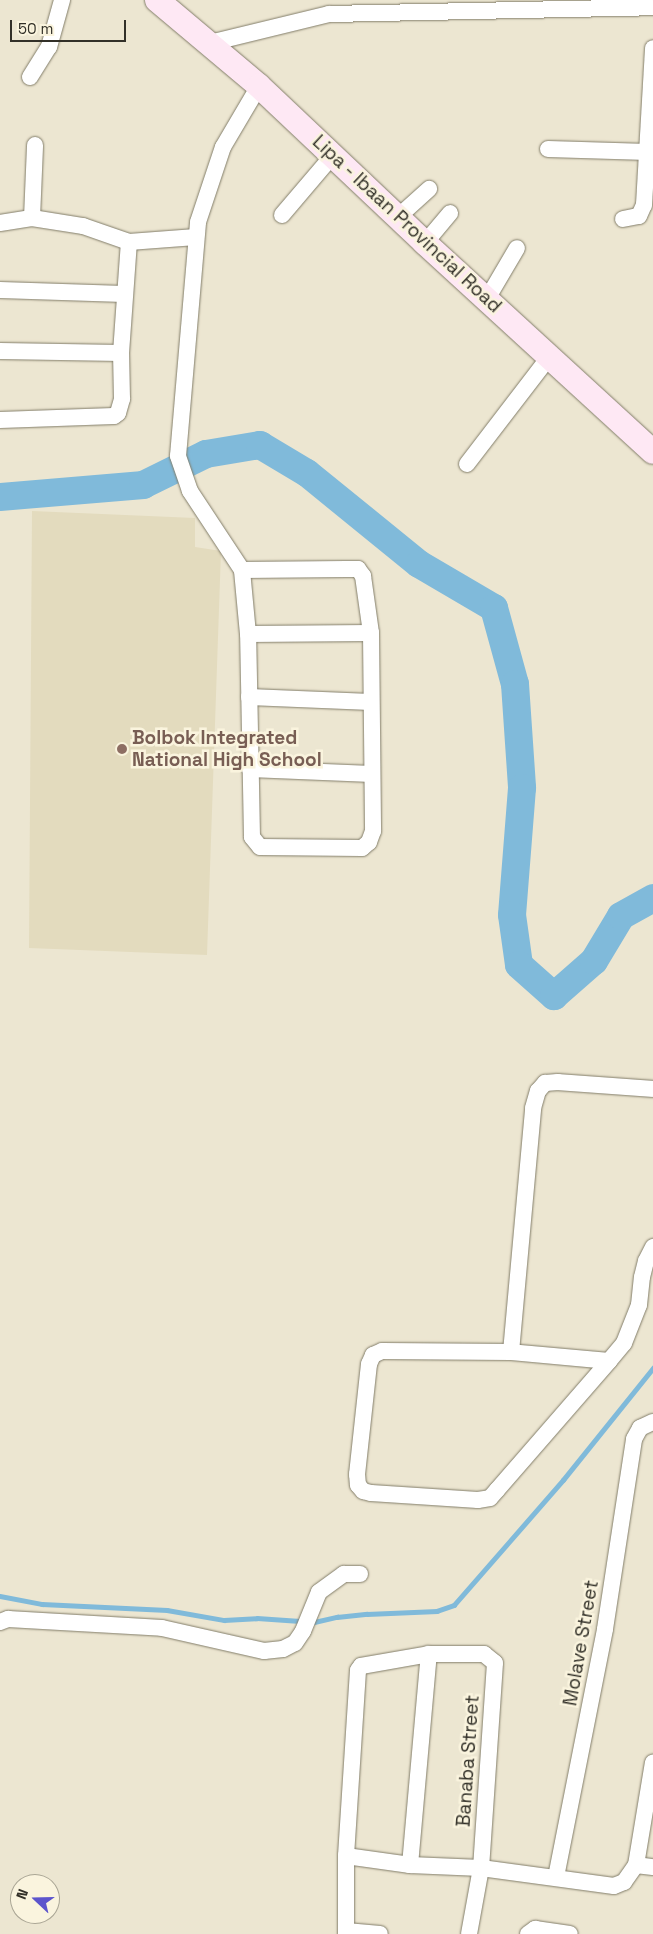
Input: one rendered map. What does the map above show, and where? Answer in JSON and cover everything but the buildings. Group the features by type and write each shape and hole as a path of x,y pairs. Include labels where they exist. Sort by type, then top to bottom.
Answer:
{"main road":[{"name":"Lipa - Ibaan Provincial Road","path":"164,2 260,86 425,243 653,452"}],"street":[{"path":"30,77 49,47 62,0"},
{"path":"210,43 329,14 492,5 622,4 653,7"},
{"path":"623,219 635,218 642,211 648,152 653,48"},
{"path":"242,570 358,570 363,576 371,633 374,831 369,842 362,848 260,847 252,837 248,634 242,570 190,491 178,456 198,222 223,147 260,86"},
{"path":"32,218 35,145"},
{"path":"548,150 648,152"},
{"path":"282,215 333,155"},
{"path":"398,217 429,189"},
{"path":"425,243 450,213"},
{"path":"0,223 32,218 83,226 129,242 196,237"},
{"path":"0,420 114,416 121,408 121,353 129,242"},
{"path":"487,299 517,248"},
{"path":"0,290 124,294"},
{"path":"0,351 121,353"},
{"path":"467,464 550,356"},
{"path":"248,634 371,633"},
{"path":"249,696 371,702"},
{"path":"250,769 372,774"},
{"path":"511,1352 533,1108 538,1091 546,1083 558,1082 653,1089"},
{"path":"609,1361 511,1352 382,1351 373,1355 369,1364 357,1474 358,1485 363,1491 371,1493 478,1500 490,1498 609,1361 624,1343 634,1324 639,1305 644,1269 653,1247"},
{"name":"Molave Street","path":"556,1877 605,1629 634,1439 640,1428 652,1421"},
{"path":"0,1622 8,1619 162,1628 264,1651 283,1649 295,1643 319,1592 344,1574 360,1574"},
{"path":"380,1934 346,1932 346,1856 358,1670 361,1666 429,1654 410,1865"},
{"name":"Banaba Street","path":"429,1654 484,1654 495,1663 481,1868 469,1934"},
{"path":"346,1856 410,1865 481,1868 614,1886 624,1882 636,1865 653,1762"},
{"path":"636,1865 653,1867"},
{"path":"528,1934 535,1928 570,1934"}],"shaded area":[{"name":"Bolbok Integrated National High School","path":"32,511 195,518 195,547 221,551 207,955 29,948"}],"waterway":[{"path":"0,497 143,485 206,454 260,445 307,473 419,564 494,608 515,684 522,788 512,915 519,965 554,996 594,961 621,916 653,898"},
{"path":"310,1623 337,1617 367,1614 437,1611 454,1605 563,1480 653,1368"},
{"path":"0,1596 42,1604 167,1610 224,1620 257,1618 300,1621"}],"place":[{"name":"Bolbok Integrated National High School","path":"122,749"}]}
